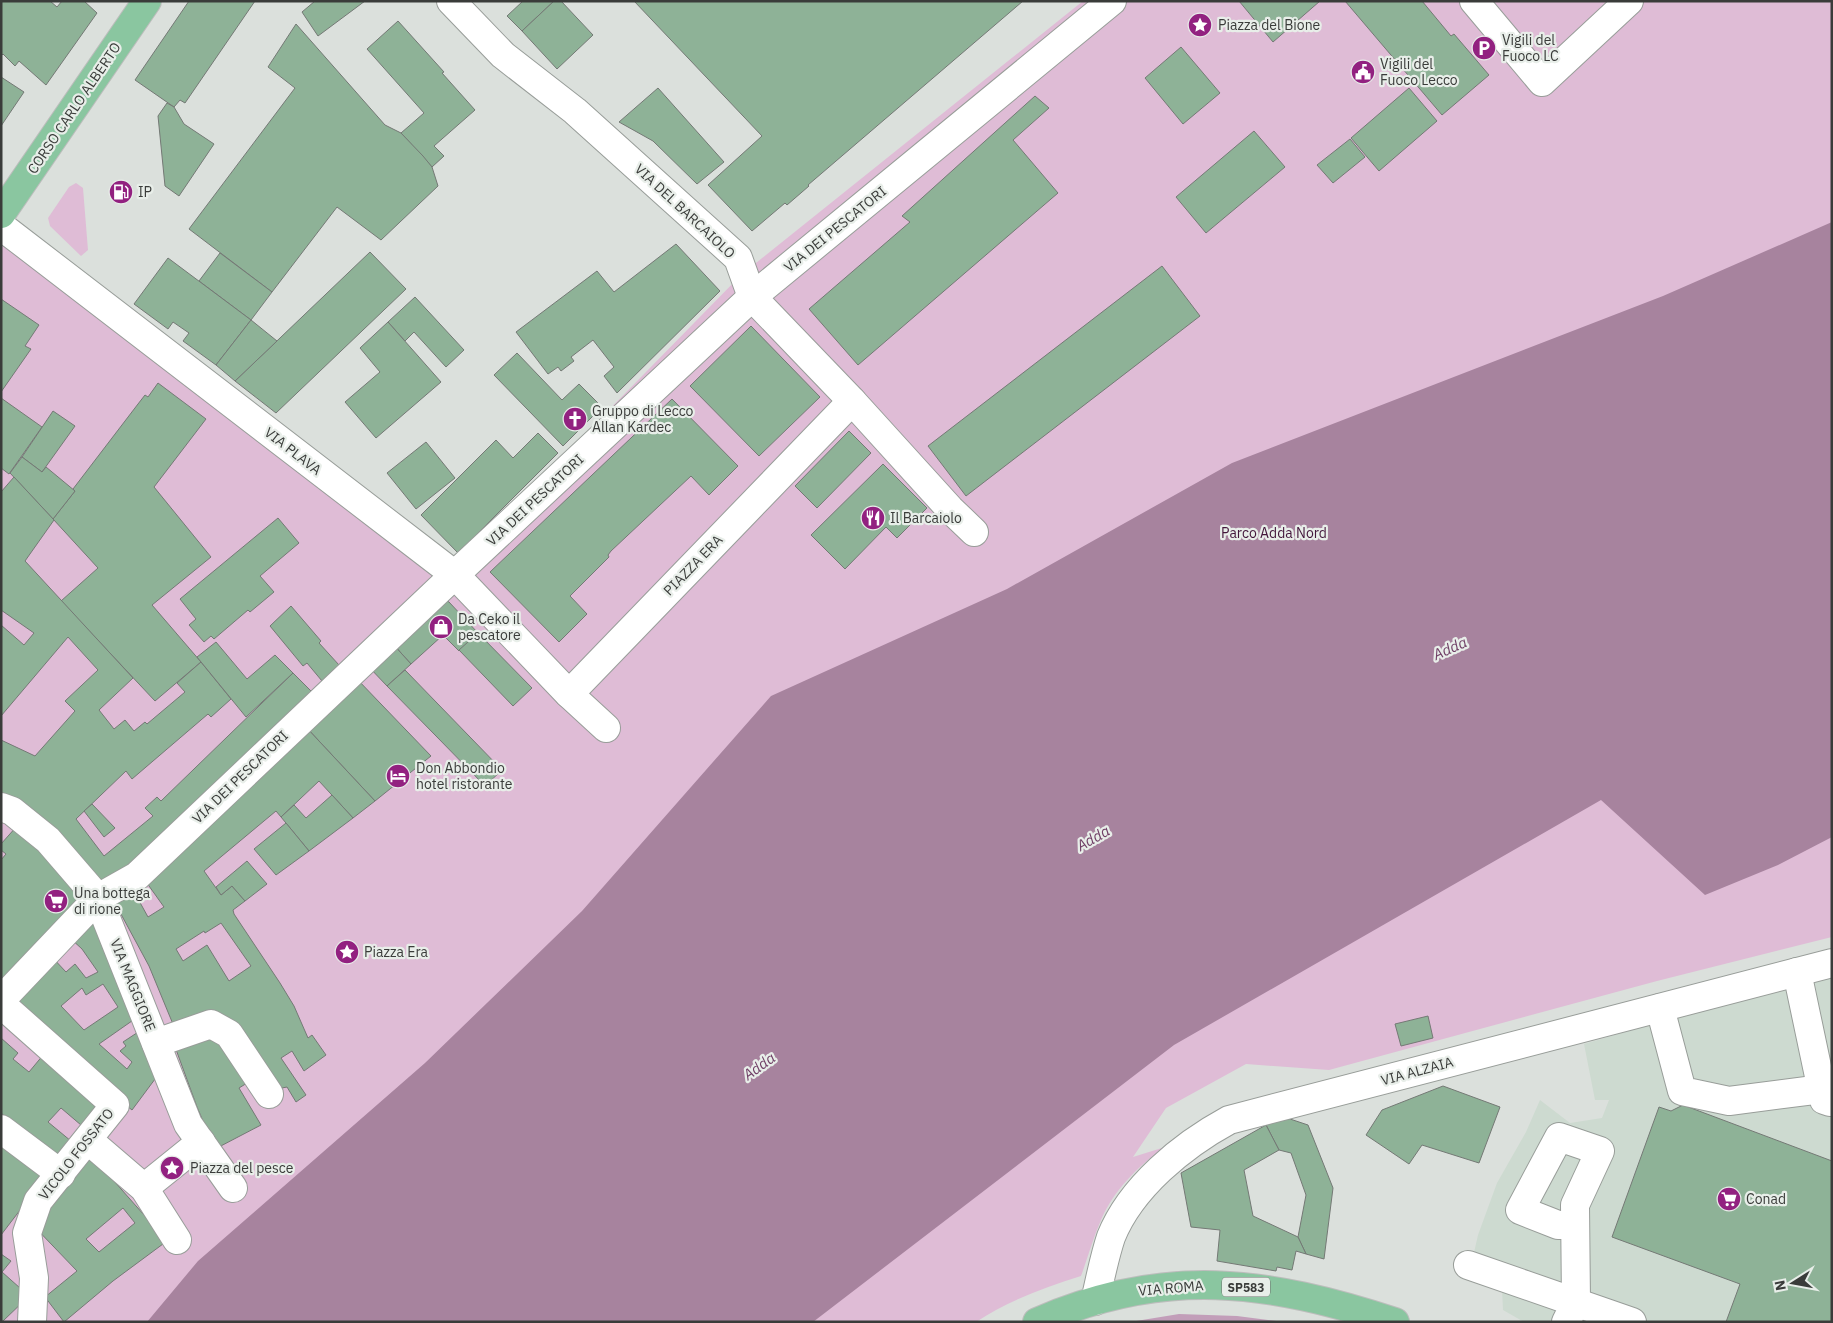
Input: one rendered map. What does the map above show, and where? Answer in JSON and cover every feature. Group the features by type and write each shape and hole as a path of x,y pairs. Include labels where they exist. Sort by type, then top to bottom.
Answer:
{"main road":[{"name":"CORSO CARLO ALBERTO","path":"1,214 147,1"},
{"name":"VIA ROMA","path":"1038,1322 1095,1301 1129,1292 1178,1285 1226,1285 1301,1295 1395,1322"}],"street":[{"name":"VIA DEL BARCAIOLO","path":"451,1 503,55 576,111 738,258 752,297 852,400 950,509 974,532"},
{"name":"VIA DEI PESCATORI","path":"1,1000 98,898 137,876 285,734 752,297 1112,1"},
{"path":"1474,1 1542,82 1629,1"},
{"name":"VIA PLAVA","path":"1,226 455,575 569,694"},
{"name":"PIAZZA ERA","path":"569,694 852,400"},
{"path":"569,694 606,728"},
{"name":"VIA MAGGIORE","path":"1,807 12,811 48,840 98,898 188,1124 233,1188"},
{"name":"VIA ALZAIA","path":"1095,1301 1112,1237 1123,1216 1142,1189 1176,1155 1201,1136 1229,1120 1832,963"},
{"path":"1660,1008 1682,1091 1729,1101 1829,1094 1797,972"},
{"name":"VICOLO FOSSATO","path":"1,1004 115,1106 38,1201 27,1233 34,1278 32,1322"},
{"path":"156,1043 211,1024 229,1034 269,1094"},
{"path":"1,1129 61,1174"},
{"path":"88,1140 144,1188 177,1240"},
{"path":"144,1188 201,1142"},
{"path":"1571,1312 1575,1215"},
{"path":"1468,1265 1571,1312 1632,1322"}],"shaded area":[{"path":"1832,971 1832,1322 1524,1322 1503,1310 1502,1289 1470,1270 1478,1235 1497,1183 1526,1132 1540,1100 1570,1123 1602,1118 1609,1100 1595,1100 1584,1044"},
{"path":"1179,1314 1237,1316 1285,1322 1130,1322"}],"green space":[{"name":"Parco Adda Nord","path":"1083,1 1832,1 1832,937 1657,981 1329,1070 1246,1064 1166,1108 1133,1157 1165,1147 1145,1162 1128,1179 1106,1209 1081,1276 1027,1295 976,1322 1,1322 1,228 454,568 741,275"},
{"path":"76,183 83,188 88,250 81,256 50,226 48,218 69,187"}],"water":[{"name":"Adda","path":"1832,222 1832,837 1778,865 1705,895 1601,800 1174,1045 813,1322 147,1322 198,1261 425,1063 582,911 771,696 1007,589 1232,463 1663,296"}],"building":[{"path":"1,1 50,1 57,7 62,1 84,1 97,13 46,85 19,61 15,66 3,54 1,56"},
{"path":"189,1 255,1 185,103 180,100 174,107 135,80"},
{"path":"315,1 365,1 318,36 302,12"},
{"path":"523,1 554,1 522,31 507,16"},
{"path":"554,1 561,1 593,35 557,69 522,31"},
{"path":"634,1 1023,1 787,205 785,203 752,231 708,185 762,136"},
{"path":"1239,1 1320,1 1273,42"},
{"path":"1345,1 1422,1 1451,36 1454,34 1489,75 1442,115"},
{"path":"398,21 475,110 434,146 444,156 432,167 401,133 424,113 367,49"},
{"path":"296,24 385,125 401,133 423,156 432,167 438,186 381,240 337,207 272,292 189,229 295,88 268,67"},
{"path":"1181,47 1220,93 1183,124 1145,78"},
{"path":"1,77 24,92 1,126"},
{"path":"658,88 724,162 697,184 653,141 619,122"},
{"path":"1409,88 1437,121 1379,171 1351,138"},
{"path":"1035,96 1049,108 1013,140 1058,193 858,365 809,309 910,222 902,216"},
{"path":"167,103 174,107 184,124 214,144 179,196 165,186 158,116"},
{"path":"1254,131 1285,167 1206,233 1176,197"},
{"path":"1350,139 1365,157 1333,183 1317,165"},
{"path":"676,244 720,291 617,393 604,376 614,367 593,340 571,357 574,361 561,371 558,367 548,374 516,332 597,271 614,292"},
{"path":"370,252 406,289 276,413 235,381"},
{"path":"220,253 272,292 251,320 199,281"},
{"path":"168,258 251,320 216,365 183,341 189,333 173,322 168,329 134,304"},
{"path":"1162,266 1200,316 966,496 928,446"},
{"path":"415,297 464,350 446,367 414,332 405,341 388,322"},
{"path":"1,299 39,325 25,346 31,349 1,392"},
{"path":"251,320 277,341 235,381 216,365"},
{"path":"388,322 441,382 376,438 345,402 380,372 360,348"},
{"path":"751,326 820,397 759,456 690,386"},
{"path":"517,353 562,400 579,384 602,407 563,446 494,375"},
{"path":"158,383 206,419 154,487 211,557 152,605 201,662 155,701 61,601 98,568 53,519 75,491 73,489 138,404 145,395 148,397"},
{"path":"1,398 42,427 9,474 1,468"},
{"path":"672,399 738,466 709,495 691,476 611,551 608,555 609,557 570,596 587,614 559,642 490,572"},
{"path":"53,411 75,426 42,472 22,457"},
{"path":"849,431 871,453 817,508 795,486"},
{"path":"538,433 558,453 458,553 421,515 496,440 513,458"},
{"path":"426,442 455,478 416,509 387,473"},
{"path":"22,457 42,472 46,467 75,491 53,519 10,473"},
{"name":"Il Barcaiolo","path":"883,464 927,508 897,538 886,527 845,569 811,535"},
{"path":"14,477 54,520 25,561 133,678 99,710 114,729 125,720 134,731 145,722 147,724 185,692 177,683 201,662 231,699 211,717 208,714 132,779 126,771 76,819 104,856 153,816 145,808 157,797 161,801 293,673 312,692 183,823 101,887 1,798 1,740 35,756 75,711 65,701 98,670 68,637 1,716 1,625 24,645 34,633 1,610 1,492"},
{"path":"278,518 299,543 260,576 274,592 250,612 248,610 214,639 211,636 204,642 189,625 196,619 180,599"},
{"name":"Da Ceko il pescatore","path":"441,597 449,602 478,633 459,651 443,635 411,664 392,643"},
{"path":"291,606 321,641 319,643 339,665 322,681 307,663 303,666 270,626"},
{"path":"478,633 532,688 513,706 459,650"},
{"path":"216,642 247,679 275,655 293,673 246,717 197,657"},
{"path":"392,643 411,664 387,686 368,666"},
{"path":"405,670 502,770 485,786 387,686"},
{"path":"356,678 431,756 375,801 305,726"},
{"path":"305,726 375,801 353,818 319,781 281,817 276,811 204,871 221,895 232,886 245,901 233,910 234,914 294,1006 308,1038 312,1035 326,1055 304,1071 292,1051 281,1058 306,1095 296,1102 287,1087 277,1089 211,1011 175,1029 149,966 115,903 132,888 148,917 164,907 144,879","holes":["221,923 251,966 229,981 207,945 183,961 176,949 204,931 205,933"]},
{"path":"332,795 353,818 309,851 281,817 294,805 306,818"},
{"path":"92,804 115,828 104,837 84,811"},
{"path":"286,823 309,851 276,875 254,849"},
{"path":"17,826 84,897 1,991 1,860 6,854 1,850 1,844"},
{"path":"247,861 267,884 245,901 232,886 221,895 216,887"},
{"path":"95,910 149,1009 99,1044 127,1069 132,1062 120,1051 126,1046 123,1042 155,1021 161,1071 132,1110 108,1091 16,1001 51,956 66,972 75,964 86,978 98,972 82,949 70,938","holes":["103,984 118,1007 84,1030 61,1006 82,988 86,995"]},
{"path":"1428,1016 1433,1038 1401,1046 1395,1024"},
{"path":"219,1035 252,1080 239,1088 261,1125 215,1149 174,1044"},
{"path":"1,1038 18,1053 13,1059 29,1072 44,1054 107,1109 88,1131 61,1108 48,1122 77,1146 61,1166 1,1113"},
{"path":"1443,1086 1500,1107 1479,1163 1422,1145 1409,1164 1366,1135 1382,1110"},
{"name":"Conad","path":"1683,1105 1832,1161 1832,1322 1726,1322 1740,1284 1612,1237 1659,1107 1671,1111"},
{"path":"1284,1117 1308,1125 1333,1188 1324,1259 1306,1254 1298,1237 1306,1195 1291,1153 1279,1150 1266,1125"},
{"path":"1266,1125 1279,1150 1244,1170 1253,1216 1298,1237 1306,1254 1296,1251 1292,1270 1277,1267 1276,1271 1217,1261 1220,1230 1191,1227 1181,1173"},
{"path":"1,1140 51,1175 30,1197 1,1235"},
{"path":"91,1155 167,1241 113,1281 64,1322 45,1297 77,1271 29,1221","holes":["123,1208 135,1223 99,1252 86,1239"]},
{"path":"1,1254 11,1261 2,1272 29,1296 3,1321 1,1321"}],"place":[{"name":"Piazza del Bione","path":"1200,25"},
{"name":"Vigili del Fuoco LC","path":"1484,48"},
{"name":"Vigili del Fuoco Lecco","path":"1363,72"},
{"name":"IP","path":"121,192"},
{"name":"Gruppo di Lecco Allan Kardec","path":"575,419"},
{"name":"Il Barcaiolo","path":"873,518"},
{"name":"Da Ceko il pescatore","path":"441,627"},
{"name":"Don Abbondio hotel ristorante","path":"398,776"},
{"name":"Una bottega di rione","path":"56,901"},
{"name":"Piazza Era","path":"347,952"},
{"name":"Piazza del pesce","path":"172,1168"},
{"name":"Conad","path":"1729,1199"}]}
